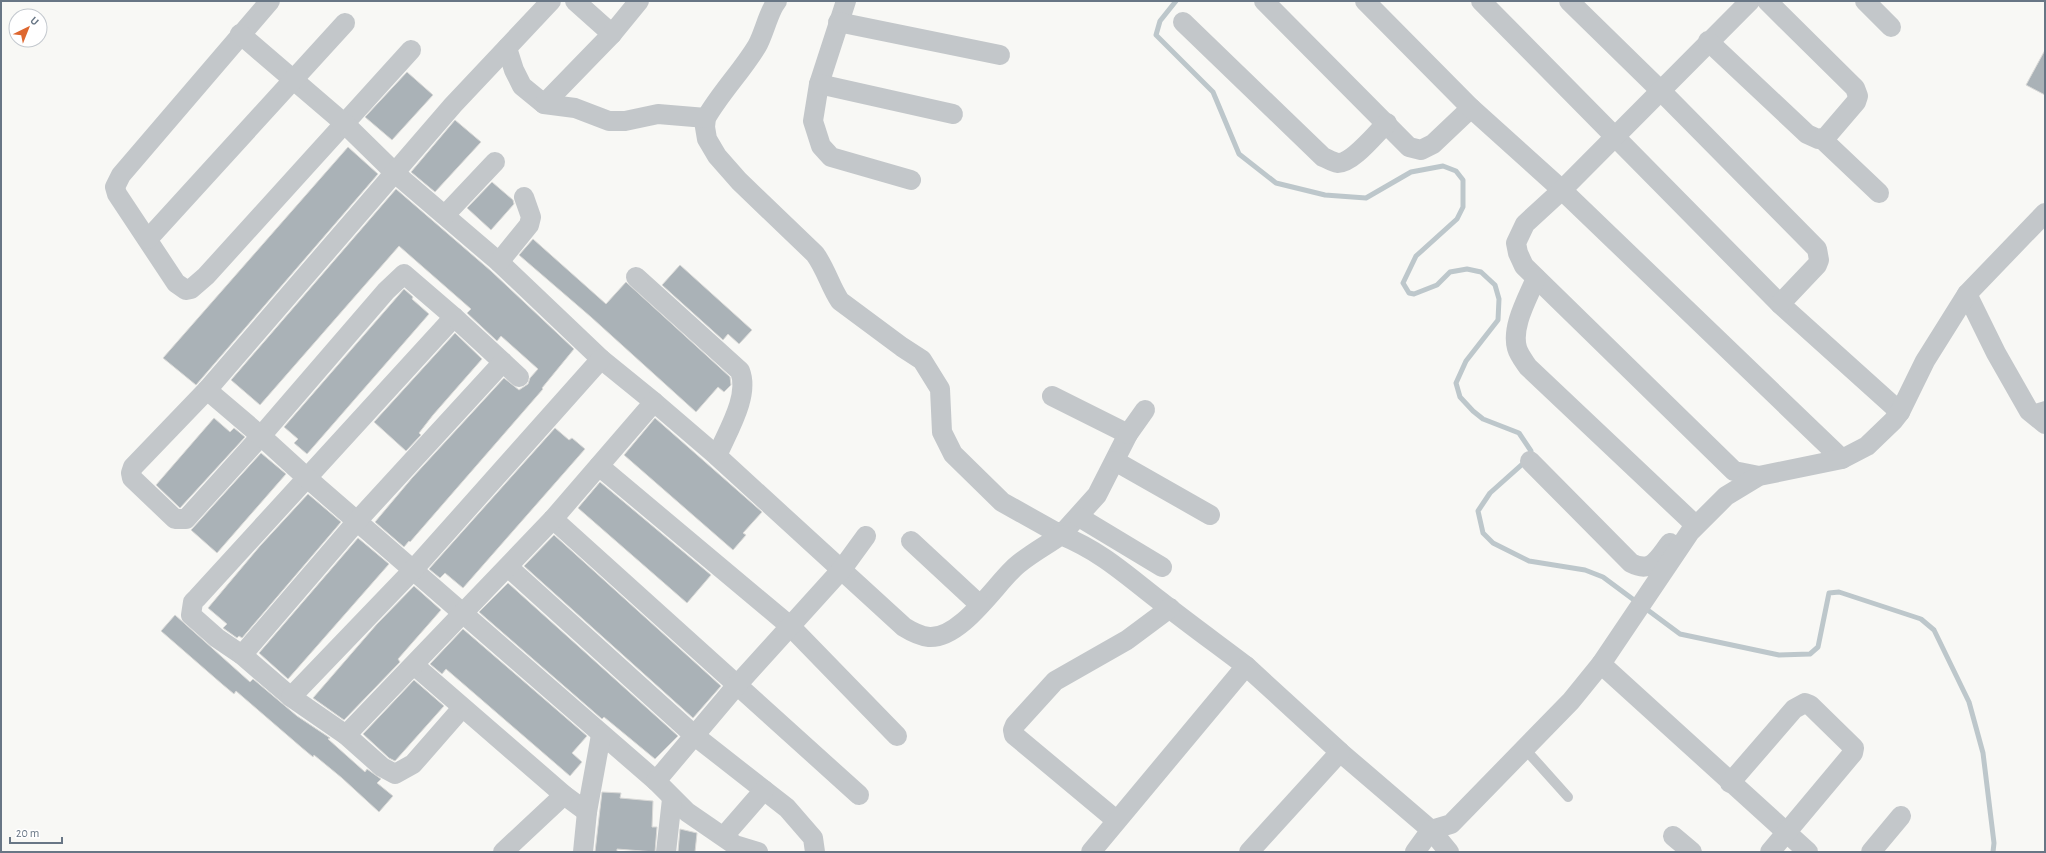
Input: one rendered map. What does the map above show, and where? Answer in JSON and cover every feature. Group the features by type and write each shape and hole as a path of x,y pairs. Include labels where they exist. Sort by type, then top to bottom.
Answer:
{"street":[{"path":"270,1 240,34 114,187 117,194 148,239 176,284 186,290 191,289 206,276 411,50"},
{"path":"519,377 398,268 386,291 261,436 186,519 175,519 132,478 131,473 133,467 207,390 396,174 453,106 551,1"},
{"path":"575,1 612,34"},
{"path":"544,104 612,34 639,1"},
{"path":"846,1 819,84 813,121 821,146 831,157 911,180"},
{"path":"1264,1 1409,146 1421,150 1433,144 1471,108"},
{"path":"1365,1 1471,108 1562,190 1842,458"},
{"path":"1481,1 1616,136 1780,304 1900,412"},
{"path":"1569,1 1661,91 1817,249 1819,260 1817,265 1780,304"},
{"path":"1750,1 1562,190 1525,224 1516,243 1518,253 1524,266 1734,471 1759,476"},
{"path":"1708,42 1807,134 1813,138 1826,137 1856,102 1858,96 1855,88 1767,1"},
{"path":"1865,1 1891,27"},
{"path":"773,2 765,32 706,118 704,127 707,139 717,156 739,180 815,254 823,265 833,291 840,301 922,360 940,389 942,432 953,454 1002,502 1061,535 1082,544 1114,564 1246,666 1340,752 1431,830 1449,852"},
{"path":"838,22 1000,55"},
{"path":"1183,22 1323,157 1338,163 1346,161 1354,156 1387,123"},
{"path":"148,239 292,79 345,23"},
{"path":"240,34 345,124 396,174 499,262 601,359 654,402 716,456 904,627 917,635 930,637 942,635 957,627 980,605 1014,567 1061,535 1079,517 1097,494 1128,434 1145,410"},
{"path":"507,48 514,70 522,86 544,104 575,108 609,121 625,121 658,114 706,118"},
{"path":"819,84 954,114"},
{"path":"1822,138 1879,193"},
{"path":"445,215 495,162"},
{"path":"499,262 529,225 531,217 524,197"},
{"path":"1415,852 1431,830 1451,824 1460,817 1571,701 1601,664 1690,532 1726,496 1759,476 1842,458 1867,446 1876,438 1900,412 1925,361 1966,294 2045,213"},
{"path":"636,277 740,370 744,381 742,396 716,456"},
{"path":"1536,278 1519,322 1516,335 1517,347 1522,358 1528,367 1690,520"},
{"path":"1966,294 1996,353 2037,408 2045,424"},
{"path":"454,317 193,602 191,615 217,638 242,655 291,696 346,735 382,767 395,774 413,764 462,708"},
{"path":"291,696 413,570 601,359"},
{"path":"242,655 358,520 503,362"},
{"path":"207,390 306,477 358,520 601,735 656,781 672,799 687,812 731,844 758,852"},
{"path":"1052,396 1128,434"},
{"path":"346,735 553,519 654,402"},
{"path":"1115,461 1210,515"},
{"path":"1530,461 1620,553 1631,563 1640,568 1653,563 1734,471"},
{"path":"599,466 790,626 897,736"},
{"path":"1079,517 1162,567"},
{"path":"553,519 859,795"},
{"path":"656,781 737,685 842,569 866,536"},
{"path":"911,541 980,605"},
{"path":"508,566 695,736 787,808 813,838 815,852"},
{"path":"1116,820 1014,735 1013,730 1015,725 1054,681 1126,640 1170,608"},
{"path":"1601,664 1730,783 1808,852"},
{"path":"414,665 564,795 587,812"},
{"path":"1091,852 1116,820 1246,666"},
{"path":"1730,783 1794,709 1805,703 1810,705 1852,746 1854,751 1770,852"},
{"path":"584,852 587,812 601,735"},
{"path":"1249,852 1340,752"},
{"path":"731,844 764,790"},
{"path":"503,852 564,795"},
{"path":"666,852 672,799"},
{"path":"1870,852 1901,816"},
{"path":"1673,836 1692,852"}],"lane":[{"path":"1525,749 1568,797"}],"building":[{"path":"2045,50 2045,95 2026,85"},
{"path":"407,72 433,95 392,140 365,117"},
{"path":"455,120 481,142 435,192 411,172"},
{"path":"348,147 378,174 196,385 163,358"},
{"path":"492,182 513,200 514,204 491,230 467,208"},
{"path":"396,189 491,271 574,349 542,388 543,389 410,542 409,541 404,547 375,522 412,478 504,378 519,390 528,384 530,378 538,369 501,336 497,341 467,313 471,309 399,246 260,405 231,380"},
{"path":"533,239 606,304 626,282 730,377 731,385 724,392 718,387 696,412 591,317 519,255"},
{"path":"680,265 752,330 739,344 728,334 723,340 662,285"},
{"path":"404,289 413,297 412,299 429,314 307,454 294,443 298,439 284,427"},
{"path":"455,333 482,359 433,415 419,433 421,435 406,451 374,422"},
{"path":"214,418 230,432 234,428 245,437 180,508 156,485"},
{"path":"655,418 762,512 743,533 746,535 733,550 624,455"},
{"path":"555,428 569,440 572,438 585,449 463,588 445,573 440,578 429,569"},
{"path":"261,453 286,474 217,553 191,530"},
{"path":"600,482 711,575 687,603 578,508"},
{"path":"308,494 341,522 242,638 239,636 237,638 223,628 227,624 208,608 260,546"},
{"path":"554,535 721,686 693,718 524,566"},
{"path":"358,538 389,564 288,679 259,653"},
{"path":"508,583 678,736 655,759 604,717 602,719 479,612"},
{"path":"414,586 441,610 398,659 400,662 344,720 313,698 377,624"},
{"path":"175,615 250,682 253,679 297,716 330,738 328,739 365,772 367,769 381,779 377,783 393,796 379,812 342,778 314,755 313,757 236,691 234,694 161,631"},
{"path":"463,629 587,736 572,753 582,762 570,776 446,669 442,674 430,664"},
{"path":"414,680 444,706 395,761 389,758 363,734"},
{"path":"602,792 621,793 620,798 653,801 652,827 657,827 655,852 617,849 617,852 595,852"},
{"path":"680,829 697,833 695,852 678,852"}],"waterway":[{"path":"1176,1 1160,21 1156,35 1213,92 1239,154 1276,183 1325,195 1366,198 1411,172 1443,166 1456,171 1463,180 1463,207 1457,219 1416,256 1403,283 1409,293 1414,294 1437,285 1450,272 1467,269 1481,272 1495,285 1499,299 1498,320 1466,361 1456,383 1460,397 1473,411 1483,419 1519,433 1531,451 1528,459 1490,493 1478,511 1483,533 1493,543 1529,561 1585,570 1603,577 1638,603"},
{"path":"1645,608 1680,634 1779,655 1810,654 1818,647 1829,593 1839,592 1921,619 1934,630 1969,702 1983,753 1994,843 1993,852"}]}
